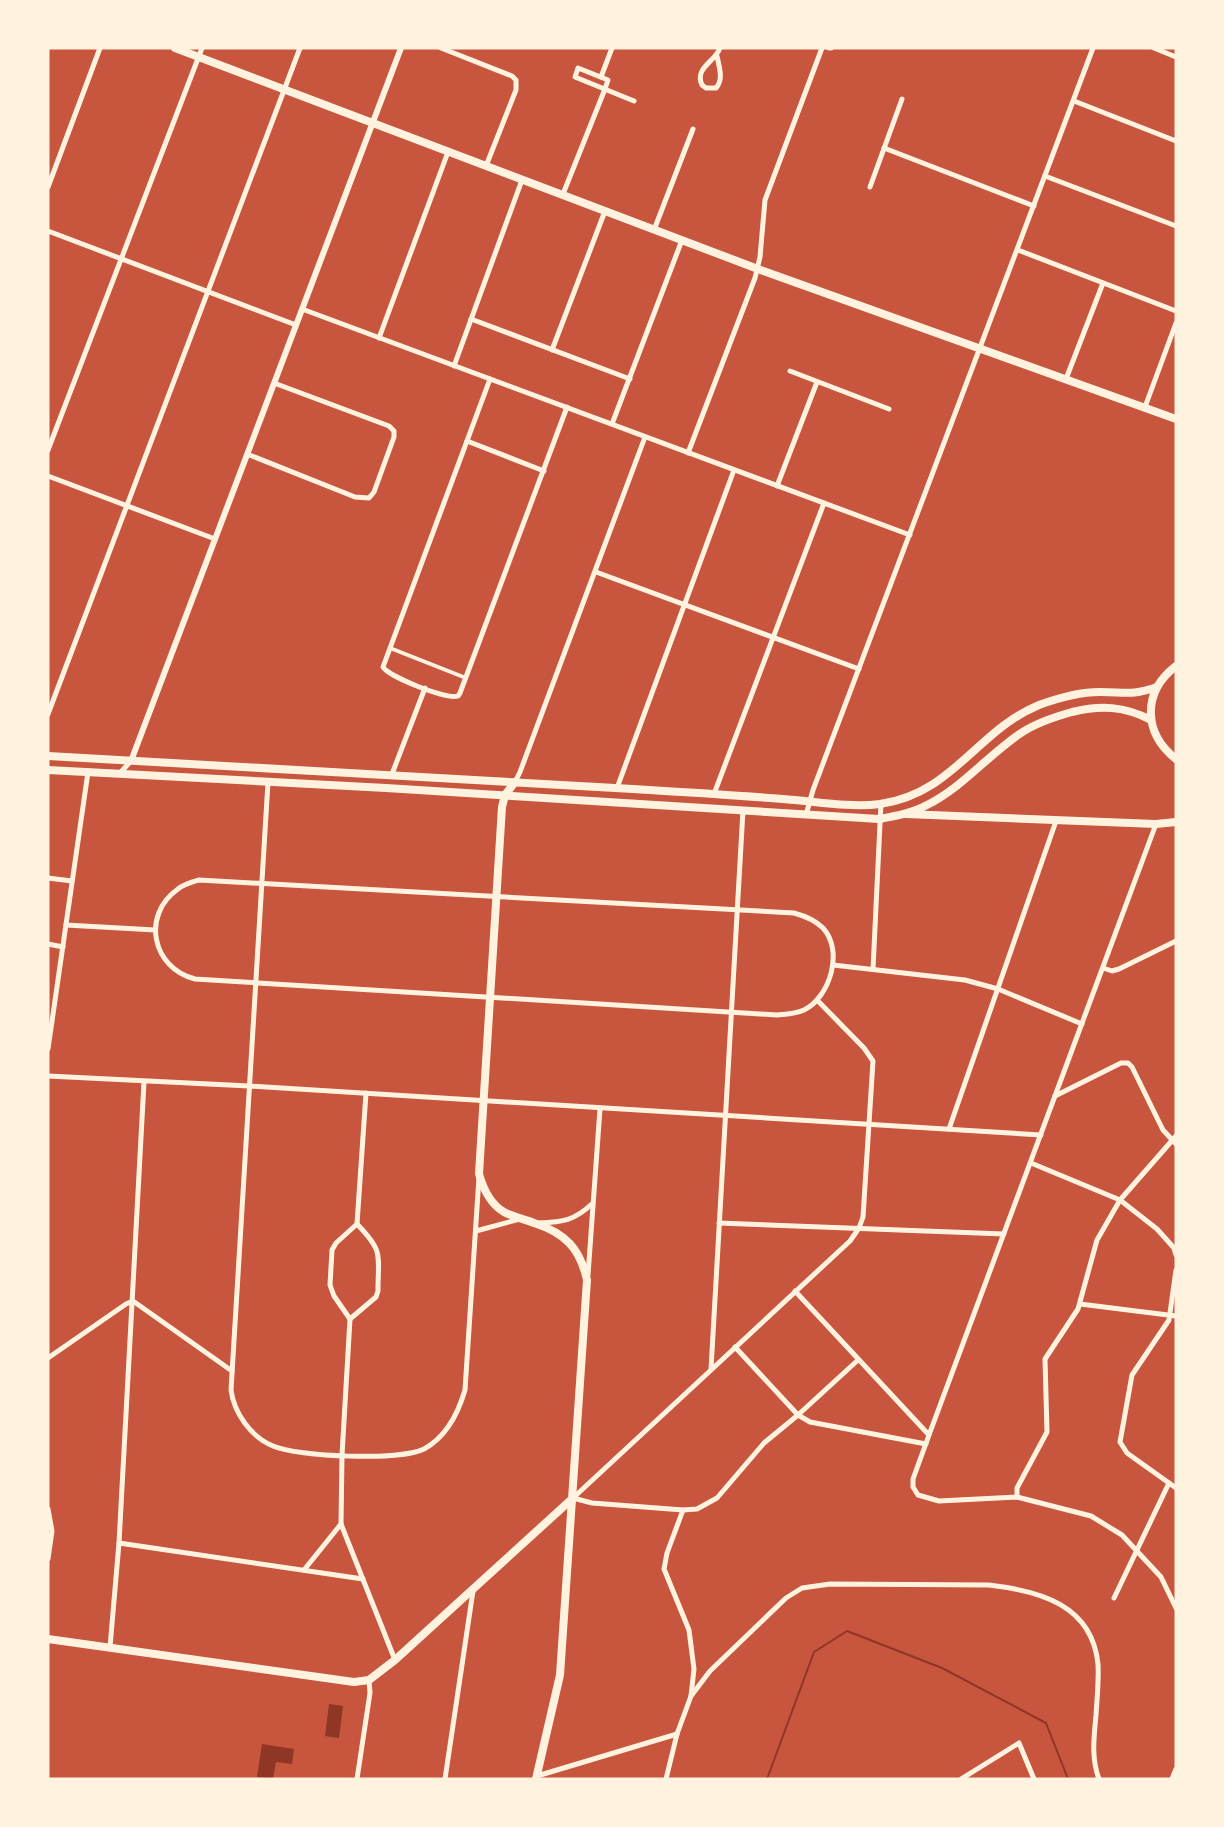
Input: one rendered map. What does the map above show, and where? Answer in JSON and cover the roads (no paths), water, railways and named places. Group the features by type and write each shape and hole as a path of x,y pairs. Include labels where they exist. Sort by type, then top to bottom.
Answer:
{"main road":[{"path":"175,48 758,269 1176,419"},
{"path":"1176,666 1164,676 1151,703 1151,720 1160,743 1176,759"},
{"path":"48,756 392,774 714,794 849,805 881,804 921,792 939,781 1005,724 1038,706 1076,694 1099,692 1128,694 1157,687"},
{"path":"48,770 505,795 879,819 906,814 925,806 953,789 1023,732 1059,715 1103,707 1130,711 1151,720"},
{"path":"515,782 505,795 502,807 479,1174 482,1186 504,1212 551,1229 572,1245 579,1255 587,1280 560,1675 536,1778"},
{"path":"906,814 1156,824 1176,822"},
{"path":"48,1639 354,1682 369,1680 395,1660 573,1498"}],"street":[{"path":"48,187 100,48"},
{"path":"48,450 202,48"},
{"path":"48,714 300,48"},
{"path":"119,774 130,761 401,48"},
{"path":"441,48 512,76 516,80 516,90 486,166"},
{"path":"601,77 612,48"},
{"path":"717,56 720,83 716,87 706,88 702,85 699,74 717,56 720,48"},
{"path":"688,453 758,269 765,200 822,48"},
{"path":"806,815 809,801 1093,48"},
{"path":"1154,48 1176,57"},
{"path":"563,194 604,89 608,80 578,68 575,77 604,89 634,101"},
{"path":"870,187 902,99"},
{"path":"1074,101 1176,141"},
{"path":"654,230 693,129"},
{"path":"884,148 1034,206"},
{"path":"379,338 448,152"},
{"path":"1045,176 1176,226"},
{"path":"454,366 522,180"},
{"path":"552,350 605,211"},
{"path":"48,231 296,325"},
{"path":"612,424 682,240"},
{"path":"1017,250 1176,311"},
{"path":"1066,379 1103,283"},
{"path":"302,309 910,535"},
{"path":"471,319 630,379"},
{"path":"1144,407 1176,323"},
{"path":"790,371 889,409"},
{"path":"490,379 384,663 384,670 425,688 455,698 460,693 567,407"},
{"path":"777,486 817,382"},
{"path":"247,454 355,497 369,498 374,492 394,437 394,431 389,426 274,383"},
{"path":"515,782 645,437"},
{"path":"467,441 544,471"},
{"path":"617,788 734,470"},
{"path":"48,476 215,539"},
{"path":"714,794 824,503"},
{"path":"596,572 859,669"},
{"path":"389,648 466,678"},
{"path":"392,774 425,688"},
{"path":"48,1049 51,1011 63,947 88,772"},
{"path":"268,782 231,1390 234,1408 258,1437 271,1446 287,1451 383,1456 413,1453 425,1448 453,1422 465,1390 479,1174"},
{"path":"873,969 881,804"},
{"path":"711,1370 743,810"},
{"path":"949,1129 1056,821"},
{"path":"1156,824 929,1435 913,1479 913,1487 918,1495 939,1501 1017,1497 1091,1516 1122,1535 1161,1577 1176,1608"},
{"path":"48,878 72,881"},
{"path":"199,880 262,883 794,913 807,916 824,929 830,940 832,965 828,983 818,1000 805,1010 777,1015 255,984 195,979 176,972 168,966 155,930 160,910 177,889 199,880"},
{"path":"66,925 155,930"},
{"path":"1103,968 1112,971 1119,969 1176,941"},
{"path":"48,944 63,947"},
{"path":"832,965 965,980 998,989 1082,1024"},
{"path":"573,1498 850,1240 859,1228 862,1217 873,1061 864,1048 818,1000"},
{"path":"1017,1497 1017,1488 1047,1432 1045,1359 1080,1304 1093,1252 1113,1210 1175,1140 1163,1130 1128,1063 1121,1063 1055,1096"},
{"path":"48,1076 249,1086 1041,1135"},
{"path":"110,1647 119,1543 144,1082"},
{"path":"366,1094 357,1224 336,1243 332,1250 331,1291 351,1319 342,1455 341,1524 395,1660"},
{"path":"587,1280 600,1109"},
{"path":"1030,1162 1120,1200 1162,1234 1174,1248 1176,1255"},
{"path":"535,1223 562,1222 573,1218 593,1203"},
{"path":"476,1231 521,1219"},
{"path":"719,1223 1004,1234"},
{"path":"351,1319 376,1297 378,1291 379,1251 373,1240 357,1224"},
{"path":"1176,1270 1173,1315 1132,1375 1120,1442 1127,1453 1176,1488"},
{"path":"795,1291 929,1435"},
{"path":"133,1301 232,1371"},
{"path":"48,1358 133,1301"},
{"path":"1080,1304 1173,1315"},
{"path":"735,1347 798,1415 810,1422 926,1444"},
{"path":"573,1498 592,1503 697,1509 717,1498 764,1443 858,1360"},
{"path":"1114,1598 1168,1483"},
{"path":"48,1509 52,1531 48,1559"},
{"path":"666,1779 677,1734 691,1696 694,1669 692,1641 685,1618 664,1569 667,1553 683,1510"},
{"path":"304,1570 341,1524"},
{"path":"119,1543 363,1579"},
{"path":"691,1696 710,1671 786,1598 802,1588 830,1584 989,1584 1009,1587 1072,1611 1090,1632 1098,1665 1093,1751 1099,1779"},
{"path":"445,1779 473,1588"},
{"path":"357,1779 370,1693 369,1680"},
{"path":"536,1778 677,1734"},
{"path":"961,1779 1020,1743 1034,1779"},
{"path":"1172,1779 1176,1769"}],"waterway":[{"path":"767,1779 814,1652 847,1631 942,1668 1046,1723 1068,1779"}]}
